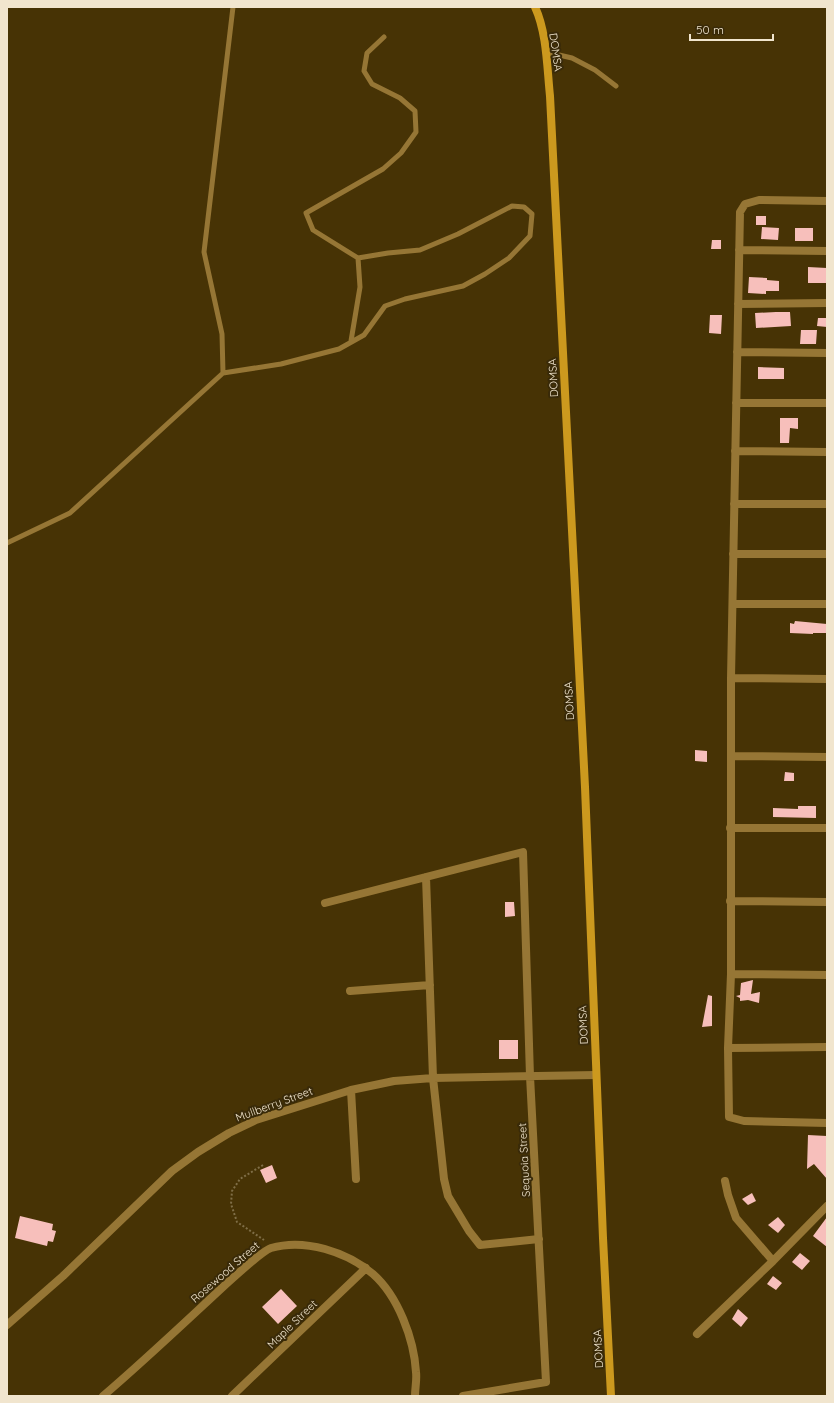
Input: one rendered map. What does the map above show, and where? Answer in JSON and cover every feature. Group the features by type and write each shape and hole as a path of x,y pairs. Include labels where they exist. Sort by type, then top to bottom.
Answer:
{"main road":[{"name":"DOMSA","path":"535,7 546,52 550,96 585,787 596,1075 611,1396"}],"street":[{"path":"827,202 759,200 745,204 740,212 734,451 731,678 732,756 730,828 731,974 728,1048 729,1117 744,1121 827,1123"},
{"path":"739,250 827,251"},
{"path":"738,304 827,303"},
{"path":"737,352 827,353"},
{"path":"736,403 827,404"},
{"path":"734,451 827,452"},
{"path":"734,504 827,504"},
{"path":"733,554 827,554"},
{"path":"733,604 827,604"},
{"path":"731,678 827,679"},
{"path":"732,756 827,757"},
{"path":"730,828 827,828"},
{"name":"Sequoia Street","path":"426,877 523,852 530,1076 546,1382 463,1396"},
{"path":"325,903 426,877 433,1078 444,1179 448,1196 469,1231 480,1245 539,1239"},
{"path":"730,901 827,902"},
{"path":"731,974 827,975"},
{"path":"350,991 430,985"},
{"path":"728,1048 827,1047"},
{"name":"Mullberry Street","path":"7,1325 63,1276 172,1171 198,1152 229,1133 256,1120 351,1090 394,1081 433,1078 596,1075"},
{"path":"351,1090 356,1179"},
{"path":"725,1181 736,1218 773,1261"},
{"path":"697,1334 773,1261 827,1206"},
{"name":"Rosewood Street","path":"103,1396 242,1270 270,1248 294,1245 321,1247 366,1268 381,1281 391,1294 403,1317 412,1345 416,1372 414,1396"},
{"name":"Maple Street","path":"232,1396 366,1268"}],"lane":[{"path":"223,373 222,334 204,252 233,7"},
{"path":"7,543 70,513 223,373 281,364 339,349 364,335 385,306 405,299 463,286 485,274 508,258 530,236 532,214 524,207 512,206 458,234 420,250 358,258 313,230 306,213 383,169 401,153 416,132 415,110 400,98 372,84 364,71 367,53 384,37"},
{"path":"546,52 572,58 595,70 616,86"},
{"path":"352,341 360,287 358,258"}],"path":[{"path":"263,1165 240,1179 232,1191 231,1204 237,1222 264,1239 270,1248"}],"building":[{"path":"756,216 766,216 766,225 756,225"},
{"path":"762,227 779,228 778,240 761,239"},
{"path":"795,228 813,228 813,241 795,241"},
{"path":"712,240 721,240 721,249 711,249"},
{"path":"808,267 827,268 827,283 808,283"},
{"path":"749,277 767,278 767,280 779,281 779,291 766,291 766,294 748,293"},
{"path":"790,312 791,326 756,328 755,313"},
{"path":"710,315 722,315 721,334 709,333"},
{"path":"818,318 827,318 827,327 817,326"},
{"path":"801,330 817,330 816,344 800,344"},
{"path":"758,367 784,368 784,379 758,379"},
{"path":"780,418 798,418 798,429 790,428 789,443 780,443"},
{"path":"795,621 827,624 827,633 790,633 790,623 794,624"},
{"path":"695,750 707,751 707,762 695,761"},
{"path":"785,772 794,773 794,781 784,781"},
{"path":"798,806 816,806 816,818 773,817 773,808 798,809"},
{"path":"505,902 514,902 515,916 505,917"},
{"path":"753,980 751,994 760,992 759,1003 748,1000 740,1001 740,998 736,996 740,995 741,983"},
{"path":"708,995 712,996 712,1026 702,1027"},
{"path":"499,1040 518,1040 518,1059 499,1059"},
{"path":"808,1135 827,1136 827,1179 814,1164 807,1169"},
{"path":"272,1165 277,1178 266,1183 260,1170"},
{"path":"752,1193 756,1201 748,1205 742,1199"},
{"path":"20,1216 53,1224 52,1230 56,1231 53,1242 48,1241 47,1246 15,1238"},
{"path":"778,1217 785,1225 778,1233 768,1225"},
{"path":"827,1217 827,1247 813,1236"},
{"path":"800,1253 810,1261 802,1270 792,1262"},
{"path":"773,1276 782,1283 776,1290 767,1284"},
{"path":"281,1289 297,1306 278,1324 262,1307"},
{"path":"738,1309 748,1318 741,1327 732,1319"}]}
